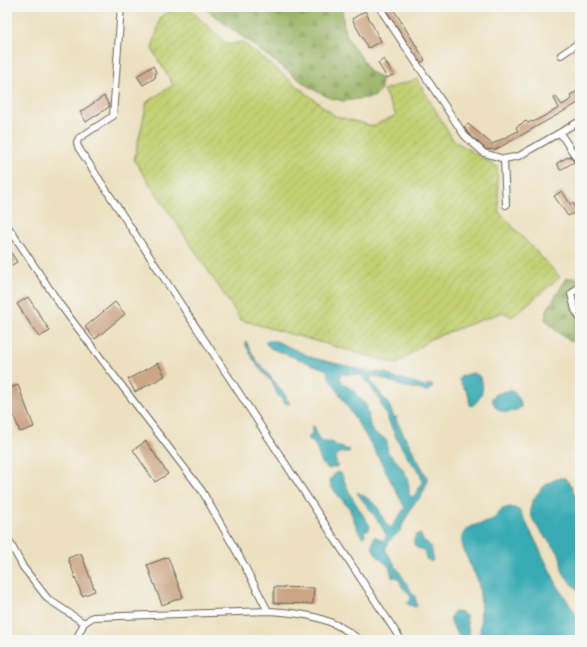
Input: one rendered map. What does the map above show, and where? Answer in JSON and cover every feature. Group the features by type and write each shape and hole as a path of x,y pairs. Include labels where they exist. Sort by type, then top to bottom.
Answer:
{"street":[{"path":"121,7 114,116 79,138 77,142 78,147 401,640"},
{"path":"379,7 465,136 484,153 504,159 519,156 580,122"},
{"path":"561,55 580,42"},
{"path":"560,133 580,162"},
{"path":"504,159 506,205"},
{"path":"7,225 61,306 202,491 243,562 268,611"},
{"path":"580,286 571,294 575,310 580,318"},
{"path":"7,537 23,567 48,599 84,623"},
{"path":"76,640 84,623 93,617 268,611 295,612 315,616 340,627 360,640"}],"green space":[{"path":"182,7 187,7 228,45 242,42 335,116 373,126 396,115 383,90 417,79 453,140 497,167 499,212 560,277 512,317 503,312 430,339 397,364 241,320 134,160 147,102 173,85 152,49 161,16"},
{"path":"203,7 245,7 248,11 258,11 263,7 342,7 344,29 351,44 360,55 369,71 381,78 381,89 374,97 344,101 330,98 309,87"},
{"path":"567,278 580,278 580,341 570,341 556,331 545,319 548,308"}],"water":[{"path":"246,341 254,357 283,392 290,404 284,403 278,396 272,382 258,367 246,346"},
{"path":"267,341 276,341 313,358 368,371 386,373 396,379 416,383 423,387 429,384 433,386 426,391 403,386 375,376 371,377 371,381 389,405 394,417 397,417 396,420 427,477 427,483 421,497 413,505 401,530 391,539 385,549 415,597 416,607 407,603 411,601 409,595 402,587 396,576 394,578 392,577 389,566 376,554 373,546 375,536 382,541 387,537 378,520 357,492 371,501 378,508 384,521 391,528 405,508 374,449 329,377 327,370 270,348 265,343","holes":["340,374 362,375 378,397 396,437 407,457 420,473 422,483 412,497 409,495 408,482 404,471 388,453 386,441 376,435 373,431 370,425 366,406 356,393 344,384 340,377"]},
{"path":"473,373 478,375 483,384 479,399 471,406 468,394 459,380 461,376"},
{"path":"510,390 518,397 521,407 512,412 503,412 496,407 492,398 496,394"},
{"path":"312,426 315,427 321,441 332,442 337,446 350,450 349,452 340,453 337,455 335,459 338,466 329,469 322,462 315,446 308,439 312,434"},
{"path":"336,472 341,473 351,496 370,526 369,530 364,530 365,535 363,537 359,533 349,508 331,487 330,480"},
{"path":"559,478 565,478 572,487 580,509 580,594 563,572 558,552 540,531 532,516 531,508 533,500 545,485"},
{"path":"510,507 520,511 556,583 580,621 580,640 480,640 481,601 479,586 464,551 462,536 464,532 472,526 489,521 501,510"},
{"path":"416,535 421,535 422,539 428,543 431,549 433,555 432,562 426,559 424,550 417,548 414,545 414,539"},
{"path":"454,612 463,613 466,616 470,640 461,640 455,630 451,622"}],"building":[{"path":"384,7 392,7 425,60 421,63"},
{"path":"365,11 381,41 368,48 352,19"},
{"path":"384,59 393,75 387,78 378,63"},
{"path":"153,66 156,72 155,78 143,85 137,76"},
{"path":"578,91 580,94 580,102 495,150 486,149 469,134 464,127 468,124 492,144 518,131 516,127 526,121 528,123 533,122 559,108 554,98 556,97 562,105 572,99 570,95"},
{"path":"104,96 109,107 86,122 80,112"},
{"path":"570,156 574,162 560,170 557,163"},
{"path":"562,191 571,205 573,203 578,211 568,216 554,196"},
{"path":"7,246 17,262 7,268"},
{"path":"28,297 50,331 39,337 17,304"},
{"path":"115,302 125,314 95,339 85,327"},
{"path":"158,363 165,376 135,392 128,379"},
{"path":"18,385 34,427 20,432 7,399 7,389"},
{"path":"146,441 168,474 155,482 133,450"},
{"path":"81,553 95,591 82,596 68,558"},
{"path":"168,557 183,597 162,605 147,565"},
{"path":"274,587 314,588 313,604 274,603"}]}
